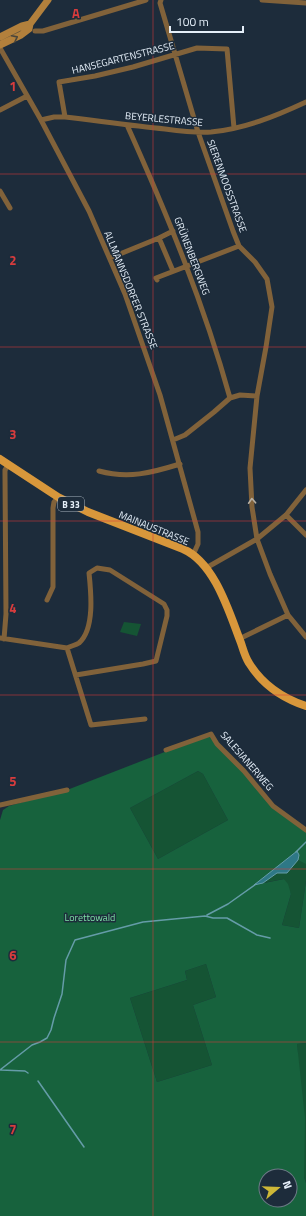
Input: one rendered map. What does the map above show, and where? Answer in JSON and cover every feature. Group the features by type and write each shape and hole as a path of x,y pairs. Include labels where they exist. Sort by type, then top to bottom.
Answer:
{"main road":[{"path":"0,45 29,30 30,24 48,0"},
{"path":"0,37 30,24"},
{"name":"MAINAUSTRASSE","path":"0,459 58,497 88,512 180,547 193,555 206,568 215,583 240,639 248,662 266,684 286,698 306,706"}],"street":[{"path":"35,31 43,31 146,0"},
{"name":"SIERENMOOSSTRASSE","path":"161,0 160,3 198,132 239,246 255,262 267,279 272,307 257,396 250,468 252,507 257,539 270,574 288,615 306,637"},
{"path":"262,0 306,3"},
{"name":"ALLMANNSDORFER STRASSE","path":"0,48 41,120 89,211 125,294 146,350 180,464 198,532 198,544 193,555"},
{"name":"HANSEGARTENSTRASSE","path":"65,117 59,82 106,73 197,48 228,49 234,128"},
{"path":"0,110 27,96"},
{"name":"BEYERLESTRASSE","path":"41,120 54,117 65,117 127,125 211,132 234,128 273,117 306,102"},
{"name":"GRÜNENBERGWEG","path":"127,125 187,266 205,316 230,398"},
{"path":"0,191 10,208"},
{"path":"110,258 173,231"},
{"path":"159,238 172,271"},
{"path":"157,280 156,278 172,271 239,246"},
{"path":"173,440 185,435 230,398 240,395 257,396"},
{"path":"9,464 4,475 6,614 2,638 67,648 78,643 87,631 91,602 89,574 97,568 110,570 164,604 167,610 165,627 156,661 76,675"},
{"path":"99,471 114,475 146,474 180,464"},
{"path":"206,568 257,539 286,515 306,490"},
{"path":"47,600 53,587 53,508 54,502 58,497"},
{"path":"286,515 306,535"},
{"path":"240,639 288,615"},
{"path":"67,648 90,725 145,719"},
{"name":"SALESIANERWEG","path":"166,750 211,734 217,744 244,771 273,806 306,830"},
{"path":"0,805 67,790"}],"green space":[{"path":"124,622 141,624 137,636 120,632"},
{"name":"Lorettowald","path":"211,734 273,806 306,830 306,864 298,860 287,873 277,873 264,883 284,879 288,884 291,894 282,925 299,928 306,881 306,1043 297,1044 305,1118 304,1177 306,1183 306,1216 0,1216 0,820 3,810 9,806 67,790","holes":["198,771 203,774 228,820 158,859 130,808","206,964 216,997 193,1005 212,1065 157,1082 130,998 187,980 185,971"]},
{"path":"198,771 203,774 228,820 158,859 130,808"},
{"path":"306,846 306,881 299,928 282,925 291,894 284,879 263,883 298,860 299,861"},
{"path":"206,964 216,997 193,1005 212,1065 157,1082 130,998 187,980 185,971"},
{"path":"306,1043 306,1183 304,1177 297,1044"}],"water":[{"path":"297,851 299,855 298,860 287,873 277,873 263,883 254,885"}],"waterway":[{"path":"296,852 306,842"},
{"path":"207,915 228,904 256,884"},
{"path":"0,1070 32,1045 47,1038 51,1030 62,994 66,960 75,940 143,922 205,916 213,918 227,918 257,935 270,938"},
{"path":"1,1070 25,1071 28,1073"},
{"path":"38,1081 84,1147"}]}
